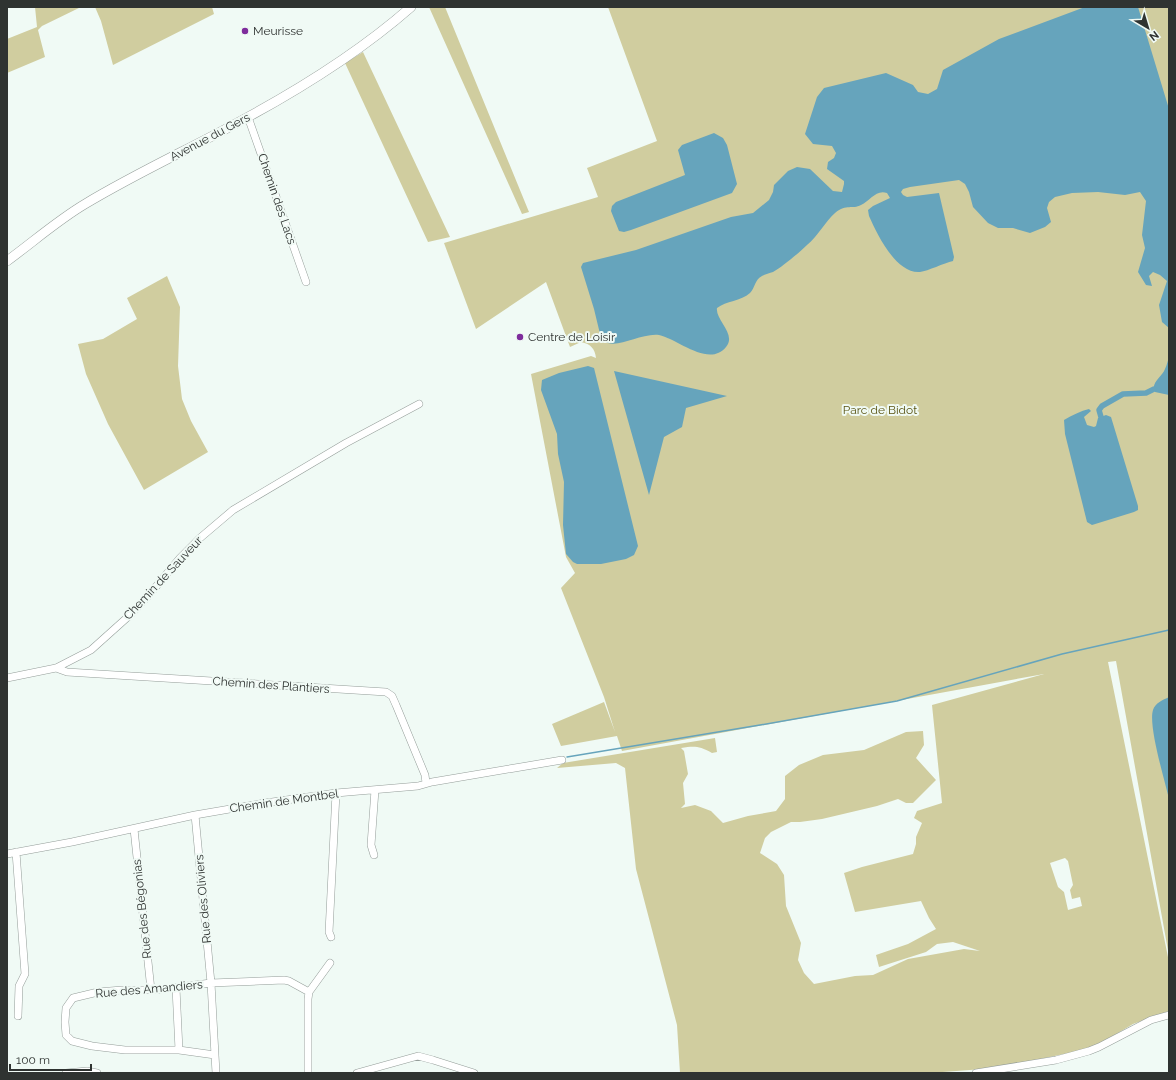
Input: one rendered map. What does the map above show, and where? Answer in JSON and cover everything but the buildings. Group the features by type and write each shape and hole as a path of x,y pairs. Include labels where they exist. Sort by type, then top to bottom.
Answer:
{"main road":[{"name":"Avenue du Gers","path":"7,261 90,201 248,117 309,81 376,36 411,7"}],"street":[{"name":"Chemin des Lacs","path":"248,117 306,282"},
{"name":"Chemin de Sauveur","path":"7,678 56,668 91,650 149,595 180,558 200,538 233,510 346,443 419,404"},
{"name":"Chemin des Plantiers","path":"56,668 67,672 386,692 392,696 396,704 425,775 426,783"},
{"name":"Chemin de Montbel","path":"7,854 134,829 195,815 266,803 418,786 426,783 562,760"},
{"path":"374,855 371,845 375,790"},
{"path":"331,937 329,932 336,794"},
{"name":"Rue des Oliviers","path":"195,815 211,983 216,1073"},
{"name":"Rue des Bégonias","path":"134,829 151,990"},
{"path":"16,852 25,974 19,986 18,1016"},
{"path":"308,1073 309,992 330,963"},
{"name":"Rue des Amandiers","path":"215,1055 179,1050 125,1050 92,1046 72,1041 66,1035 64,1022 66,1008 73,998 98,992 151,990 211,983 284,980 289,981 309,992"},
{"path":"176,988 179,1050"},
{"path":"976,1073 1056,1060 1089,1051 1151,1020 1169,1015"},
{"path":"357,1073 418,1056 474,1073"},
{"path":"66,1073 87,1071 97,1073"}],"green space":[{"path":"35,7 81,7 42,26 38,30 45,57 7,73 7,39 37,27"},
{"path":"95,7 212,7 214,14 113,65 101,21"},
{"path":"429,7 445,7 529,212 522,214"},
{"name":"Parc de Bidot","path":"608,7 1169,7 1169,956 1116,661 1108,662 1169,962 1169,1011 1133,1024 1093,1048 997,1068 929,1073 680,1073 677,1025 636,869 625,768 616,763 557,768 563,763 715,738 717,752 712,753 697,747 681,748 684,751 688,774 683,783 685,804 681,808 695,805 711,811 723,823 748,816 776,811 785,799 785,776 799,765 823,755 864,750 906,732 923,731 924,745 916,758 936,780 913,803 906,803 898,799 877,806 822,819 791,822 771,832 765,838 760,853 777,864 784,875 786,906 801,943 798,960 804,973 814,984 855,976 873,975 908,959 964,949 980,951 953,942 937,944 926,952 879,967 876,955 908,944 936,929 921,901 855,912 844,873 913,854 916,844 916,837 922,823 914,818 917,811 942,803 932,705 1044,674 622,751 617,736 561,746 552,724 604,702 615,732 604,697 561,588 575,573 566,557 531,374 591,356 596,358 592,347 587,344 581,342 570,347 546,282 476,329 444,243 598,197 587,168 657,141","holes":["1065,858 1068,861 1073,885 1070,890 1072,899 1080,897 1082,906 1068,910 1064,892 1058,887 1050,863"]},
{"path":"363,52 450,237 428,242 345,63"},
{"path":"167,276 180,307 178,366 182,399 191,421 208,452 144,490 108,424 86,374 78,344 103,339 137,319 127,298"}],"water":[{"path":"1085,7 1138,7 1169,109 1169,328 1162,322 1159,305 1167,281 1160,275 1153,272 1149,276 1152,286 1146,285 1138,272 1145,248 1142,235 1146,201 1140,192 1125,195 1098,192 1072,193 1055,197 1049,202 1047,208 1051,222 1045,227 1030,233 1013,228 998,228 988,223 973,207 965,184 959,180 910,187 903,189 901,192 907,197 939,193 954,257 953,261 920,272 911,271 903,267 895,260 882,242 869,216 868,210 890,198 887,193 883,192 876,194 861,205 846,207 839,210 796,255 777,270 760,277 756,281 750,293 742,298 717,308 717,313 729,337 729,342 726,347 719,353 711,355 702,353 659,335 646,336 613,344 607,343 601,338 581,267 583,263 636,250 731,217 753,213 769,200 773,192 774,185 788,171 797,167 810,169 833,191 842,192 844,181 827,169 828,162 834,158 836,153 832,146 813,144 805,134 817,97 824,88 886,73 913,85 918,92 928,94 937,89 943,70 999,39"},
{"path":"714,133 723,138 727,145 737,184 732,193 631,230 624,232 619,231 611,211 612,206 616,202 685,175 678,150 682,145"},
{"path":"1169,356 1169,395 1155,392 1154,386 1164,372"},
{"path":"588,366 594,368 638,546 634,555 626,559 601,564 577,564 573,562 566,554 563,525 564,482 558,454 557,434 541,390 542,380 559,373"},
{"path":"614,371 727,396 686,408 682,427 664,437 649,495"},
{"path":"1089,409 1091,411 1084,417 1087,425 1094,427 1096,426 1098,418 1106,415 1111,417 1138,506 1138,510 1134,512 1092,525 1087,522 1065,434 1064,420 1076,413"},
{"path":"1169,697 1169,799 1155,740 1152,718 1153,710 1156,705"}],"waterway":[{"path":"1101,417 1099,410 1102,406 1123,394 1146,393 1154,389"},
{"path":"567,757 897,701 1062,654 1169,630"}],"place":[{"name":"Meurisse","path":"245,31"},
{"name":"Centre de Loisir","path":"520,337"}]}
